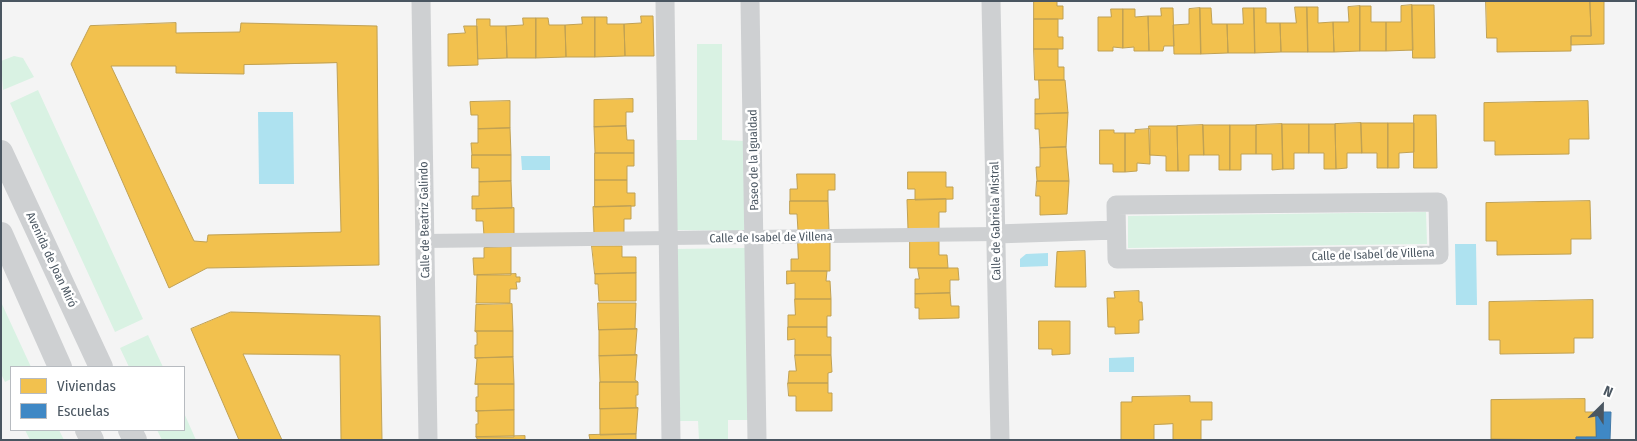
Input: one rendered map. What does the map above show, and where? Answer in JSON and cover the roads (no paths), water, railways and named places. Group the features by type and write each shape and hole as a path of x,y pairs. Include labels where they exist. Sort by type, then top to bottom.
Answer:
{"street":[{"name":"Calle de Beatriz Galindo","path":"421,1 428,440"},
{"path":"665,1 670,440"},
{"name":"Paseo de la Igualdad","path":"750,1 757,440"},
{"name":"Calle de Gabriela Mistral","path":"991,1 1000,440"},
{"name":"Avenida de Joan Miró","path":"1,152 101,366"},
{"name":"Calle de Isabel de Villena","path":"1438,202 1439,255 1117,259 1116,230 1116,205 1438,202"},
{"name":"Calle de Isabel de Villena","path":"425,241 668,240 1116,230"},
{"path":"1,234 60,366"}],"water":[{"path":"258,112 293,112 294,184 259,184"},
{"path":"521,156 550,156 550,170 522,170"},
{"path":"1455,244 1476,244 1477,305 1456,305"},
{"path":"1048,253 1048,266 1020,267 1020,259 1026,254"},
{"path":"1134,357 1134,372 1109,372 1109,358"}]}
